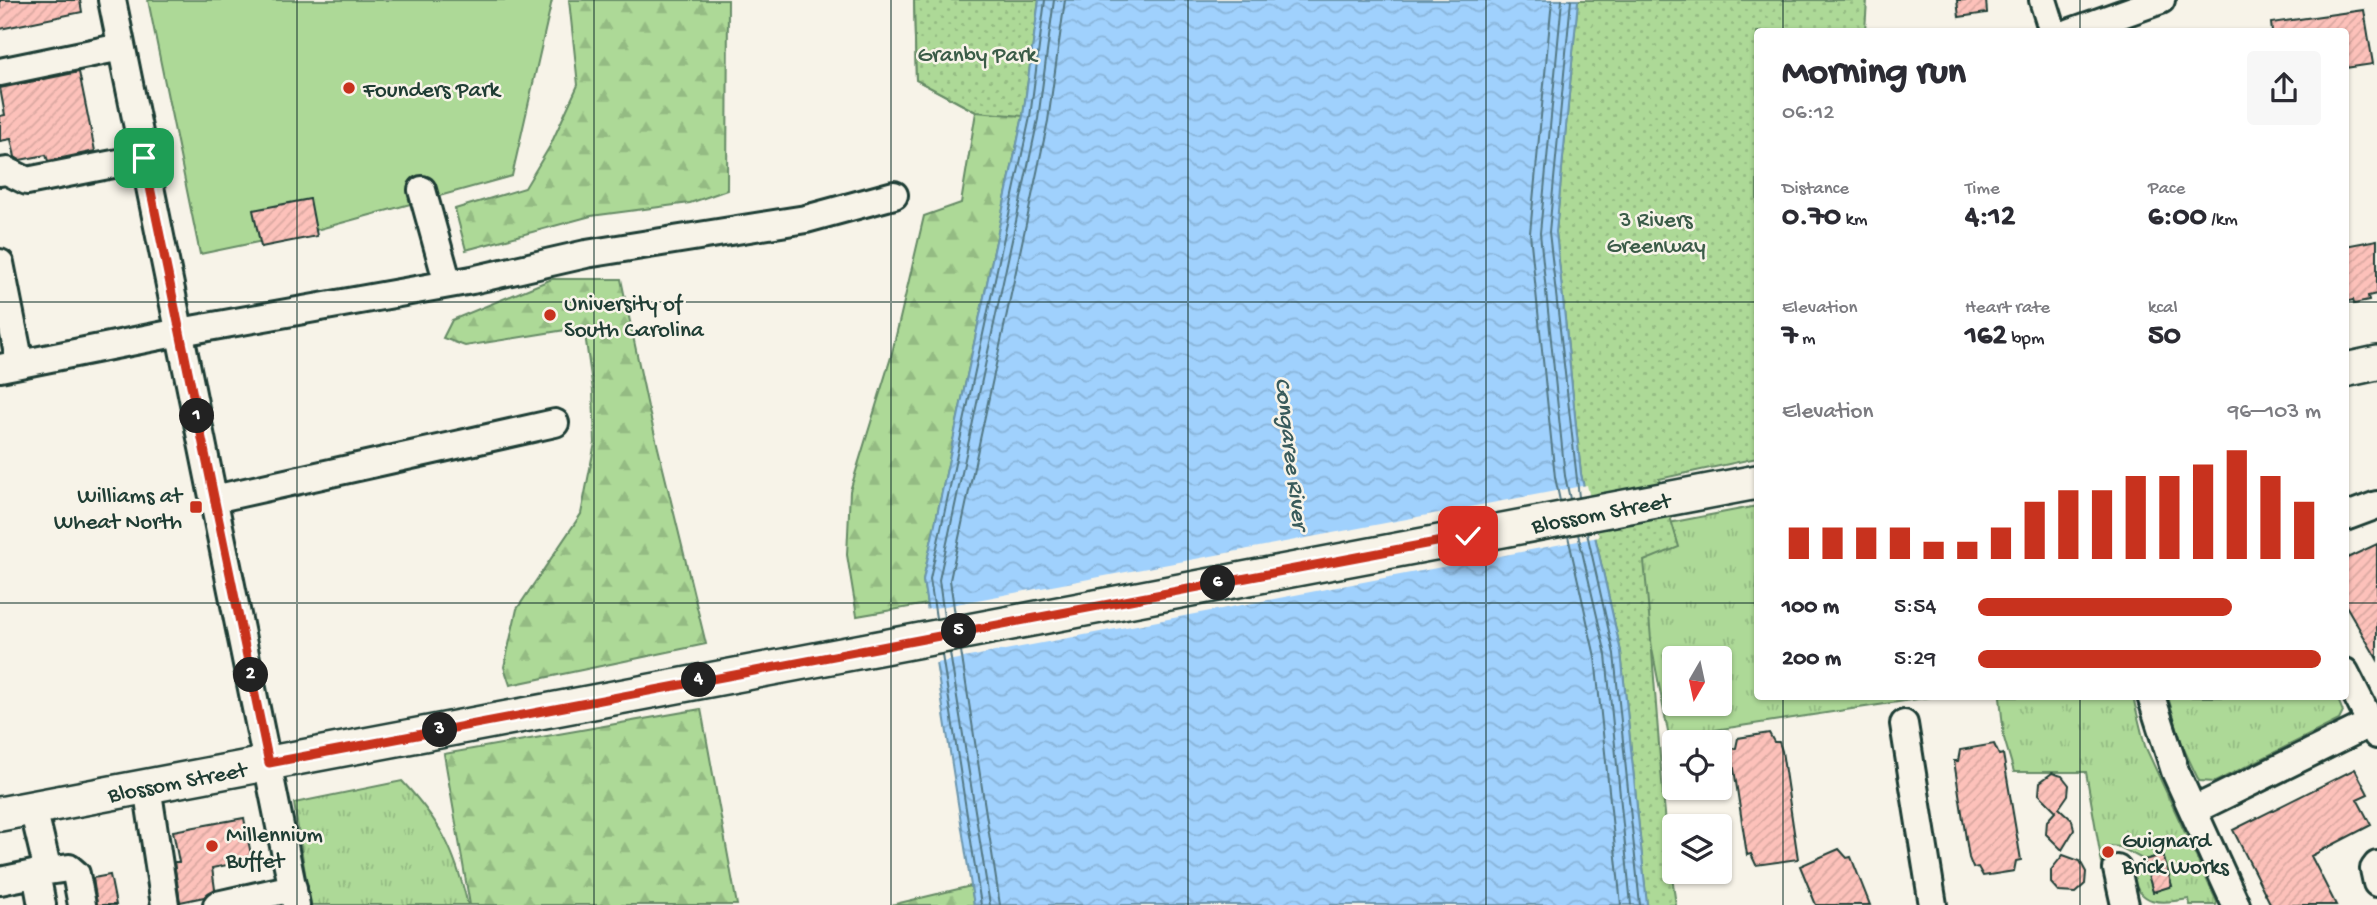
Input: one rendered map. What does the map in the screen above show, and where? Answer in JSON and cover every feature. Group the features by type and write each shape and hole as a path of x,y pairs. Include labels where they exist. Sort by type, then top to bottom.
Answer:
{"main road":[{"path":"2349,368 2377,363"},
{"name":"Blossom Street","path":"0,814 1754,483"}],"street":[{"path":"111,0 269,763 294,897 218,905"},
{"path":"2043,0 2052,28"},
{"path":"2082,28 2161,0"},
{"path":"0,72 121,47"},
{"path":"0,172 7,171 27,181 144,158"},
{"path":"422,190 448,284"},
{"path":"0,263 10,366 180,332 448,284 586,254 806,219 894,195"},
{"path":"214,499 555,423"},
{"path":"2349,516 2377,505"},
{"path":"2194,810 2375,726 2349,679"},
{"path":"2152,700 2165,746 2236,905"},
{"path":"1904,724 1933,905"},
{"path":"147,786 165,905"},
{"path":"33,808 42,872 42,905"},
{"path":"2377,864 2374,869 2377,883"},
{"path":"0,881 69,868 76,874 82,905"},
{"path":"2117,869 2125,905"}],"green space":[{"name":"Founders Park","path":"148,0 552,0 512,176 316,230 200,254"},
{"path":"569,0 728,0 727,190 690,203 591,216 466,250 455,209 525,188 550,146 578,85"},
{"path":"914,0 1039,0 1023,116 923,580 927,604 857,616 847,555 850,491 891,357 924,216 961,203 976,112 916,80"},
{"name":"Granby Park","path":"914,0 1039,0 1023,116 976,112 916,80"},
{"name":"3 Rivers Greenway","path":"1578,0 1867,0 1865,28 1754,28 1754,459 1659,479 1679,547 1644,561 1662,771 1662,800 1664,800 1666,814 1662,814 1662,884 1674,884 1676,905 1647,905 1621,652 1581,474 1556,232"},
{"path":"552,279 621,279 648,407 706,644 510,685 504,667 517,609 581,514 595,443 593,391 584,327 465,346 443,338 452,320"},
{"path":"1754,507 1754,700 1911,700 1715,730 1668,730 1665,716 1732,716 1732,646 1662,646 1662,701 1639,581 1617,533"},
{"path":"2000,700 2134,700 2145,746 2217,902 2216,905 2190,905 2189,899 2159,902 2140,893 2131,876 2147,872 2153,891 2172,886 2163,855 2144,860 2120,847 2111,846 2106,849 2102,864 2086,772 2014,772 2004,738"},
{"path":"2169,700 2338,700 2343,712 2339,720 2215,782 2199,781 2182,745"},
{"path":"701,709 737,905 470,905 444,754"},
{"path":"402,781 445,838 468,905 310,905 294,803"},
{"path":"971,886 974,905 891,905"}],"water":[{"name":"Congaree River","path":"1039,0 1578,0 1556,232 1581,474 1621,652 1647,905 974,905 923,580 1023,116"}],"pier":[{"path":"1587,485 1599,537 932,664 924,610"}],"building":[{"path":"0,0 80,0 82,12 0,29"},
{"path":"1957,0 1986,0 1987,13 1959,17"},
{"path":"2364,10 2373,64 2349,67 2349,28 2272,28 2271,23"},
{"path":"79,72 95,151 48,161 46,155 20,160 15,157 11,139 0,141 0,116 5,115 0,88"},
{"path":"310,199 317,236 261,247 253,210"},
{"path":"2377,240 2377,294 2368,296 2369,301 2354,304 2353,300 2349,301 2349,245"},
{"path":"2377,544 2377,659 2349,611 2349,557"},
{"path":"1769,733 1774,742 1779,742 1798,859 1756,865 1751,854 1747,855 1732,756 1732,749 1736,748 1738,738"},
{"path":"1994,744 1999,755 2003,754 2021,860 2016,861 2014,871 1983,876 1978,867 1973,868 1969,858 1954,761 1958,761 1960,750"},
{"path":"2355,769 2368,794 2357,799 2371,825 2311,856 2336,905 2271,905 2233,830"},
{"path":"2052,773 2062,776 2069,785 2068,795 2059,808 2072,820 2074,830 2062,850 2046,834 2047,821 2056,811 2039,794 2040,782"},
{"name":"Millennium Buffet","path":"244,818 252,860 212,868 215,889 204,897 180,902 174,862 179,862 173,831"},
{"path":"1839,849 1847,858 1851,857 1870,905 1816,905 1800,866"},
{"path":"2063,855 2080,861 2086,872 2085,884 2075,893 2059,892 2051,883 2051,870"},
{"path":"2163,855 2172,886 2153,892 2144,860"},
{"path":"110,875 116,905 97,905 93,878"}],"place":[{"name":"Founders Park","path":"349,88"},
{"name":"University of South Carolina","path":"550,315"},
{"name":"Williams at Wheat North","path":"196,507"},
{"name":"Millennium Buffet","path":"212,846"},
{"name":"Guignard Brick Works","path":"2108,852"}],"route":[{"path":"144,158 269,763 1468,536"}]}
